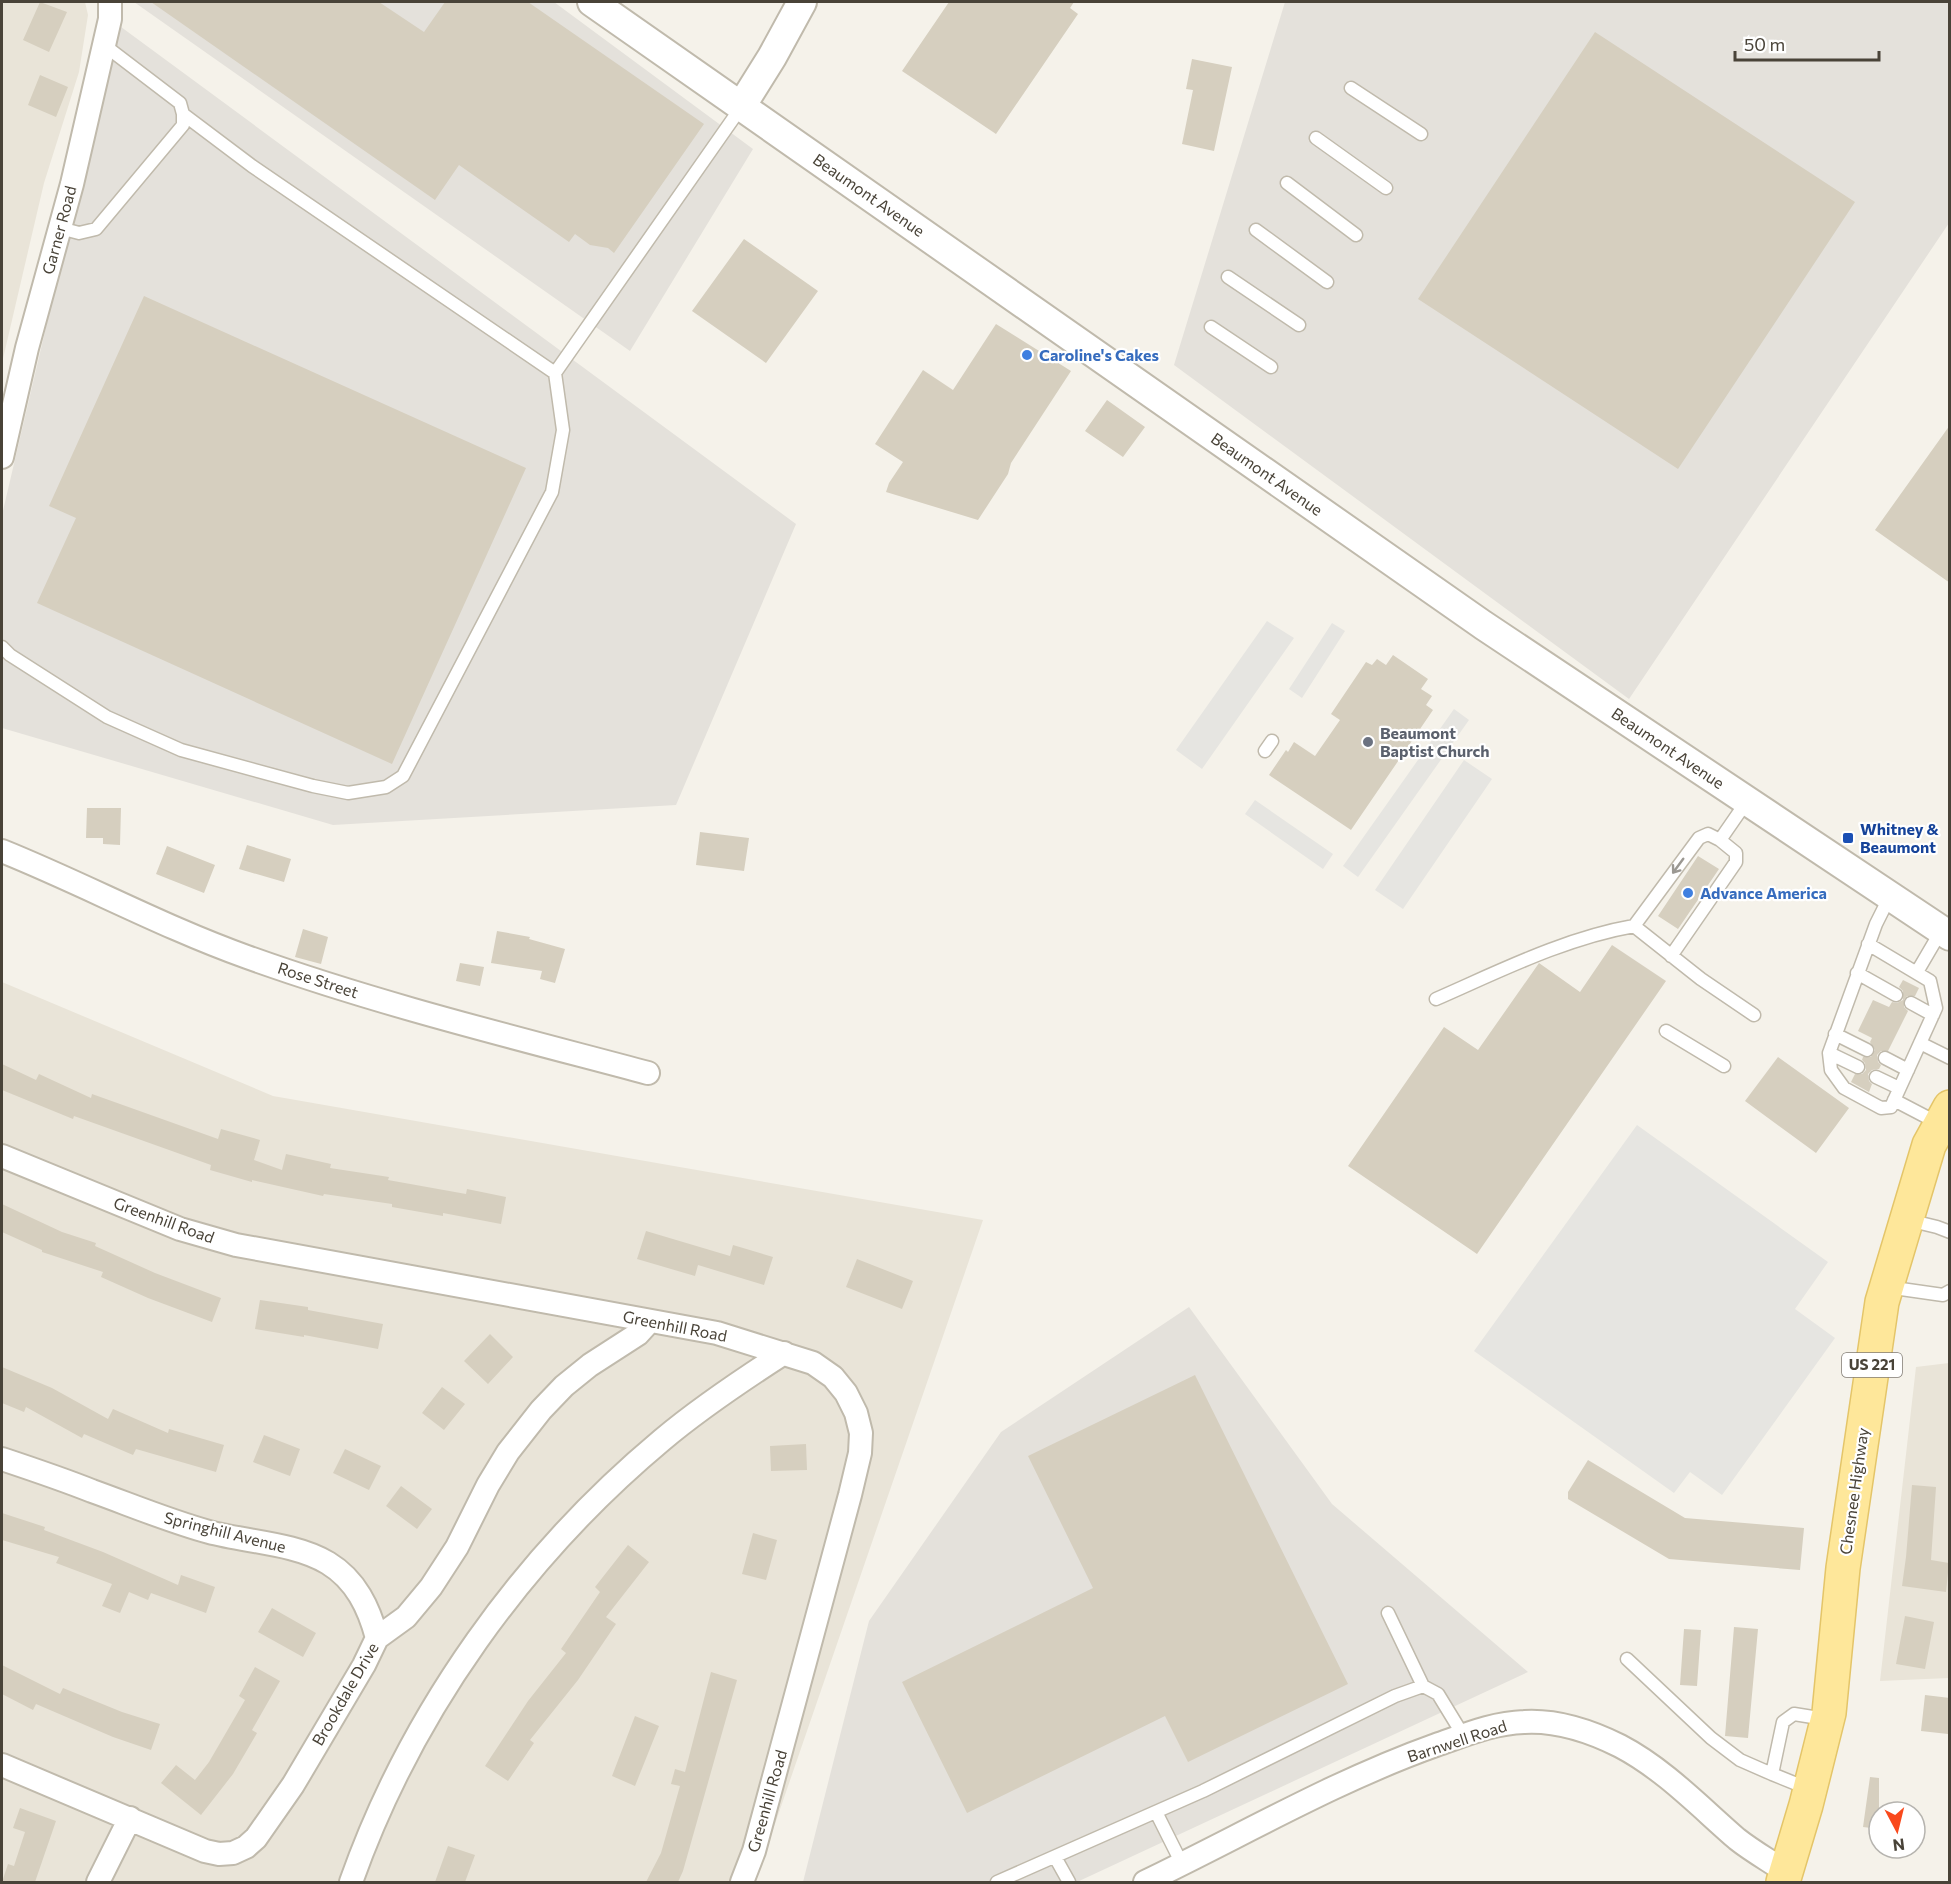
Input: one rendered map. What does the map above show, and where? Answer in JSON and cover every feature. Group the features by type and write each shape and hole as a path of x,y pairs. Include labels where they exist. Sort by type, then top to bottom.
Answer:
{"main road":[{"name":"Chesnee Highway","path":"1784,1877 1810,1790 1827,1720 1843,1568 1882,1302 1929,1145 1946,1118"}],"street":[{"name":"Garner Road","path":"2,457 27,348 60,228 104,45 110,19 110,2"},
{"name":"Beaumont Avenue","path":"592,2 1483,625 1945,934"},
{"path":"742,105 802,2"},
{"name":"Rose Street","path":"2,851 96,894 247,957 411,1010 648,1073"},
{"name":"Greenhill Road","path":"2,1156 207,1238 717,1333 784,1353 824,1369 846,1393 856,1413 861,1433 860,1453 754,1851 742,1882"},
{"name":"Brookdale Drive","path":"2,1765 205,1851 219,1854 233,1853 246,1847 263,1829 293,1785 364,1665 377,1638 406,1617 431,1587 457,1547 488,1485 508,1452 541,1410 564,1386 590,1365 638,1334 649,1322"},
{"path":"351,1882 388,1794 422,1727 505,1602 561,1537 606,1491 662,1440 721,1394 784,1353"},
{"name":"Springhill Avenue","path":"2,1459 172,1521 308,1554 329,1564 346,1578 361,1596 371,1616 377,1638"},
{"name":"Barnwell Road","path":"1145,1882 1345,1783 1411,1754 1463,1735 1507,1723 1543,1722 1582,1730 1640,1758 1691,1797 1784,1877"},
{"path":"98,1882 130,1818"}],"lane":[{"path":"60,228 79,233 96,229 183,125 180,103 104,45"},
{"path":"1351,88 1421,134"},
{"path":"2,647 10,655 107,717 181,750 313,786 348,793 386,787 403,776 552,492 563,430 555,373 742,105"},
{"path":"183,114 252,166 555,373"},
{"path":"1316,138 1386,188"},
{"path":"1287,183 1356,235"},
{"path":"1256,230 1327,282"},
{"path":"1228,277 1299,325"},
{"path":"1211,327 1271,367"},
{"path":"1720,840 1748,801"},
{"path":"1436,999 1515,964 1601,932 1634,926 1699,837 1708,834 1736,853 1736,862 1671,956"},
{"path":"1868,944 1930,981 1936,1008 1891,1107 1881,1108 1844,1088 1831,1070 1829,1053 1868,944 1890,896"},
{"path":"1634,926 1701,979 1754,1015"},
{"path":"1917,972 1945,934"},
{"path":"1857,973 1896,995"},
{"path":"1911,1003 1933,1015"},
{"path":"1666,1031 1724,1066"},
{"path":"1835,1034 1867,1050"},
{"path":"1920,1043 1950,1059"},
{"path":"1829,1053 1858,1067"},
{"path":"1885,1058 1908,1070"},
{"path":"1876,1077 1897,1094 1946,1118"},
{"path":"1906,1220 1950,1232"},
{"path":"1886,1287 1943,1295 1950,1292"},
{"path":"1388,1613 1424,1686 1438,1694 1463,1735"},
{"path":"1627,1659 1711,1738 1740,1761 1810,1790"},
{"path":"997,1882 1203,1791 1395,1696 1424,1686"},
{"path":"1772,1774 1783,1722 1794,1714 1827,1720"},
{"path":"1156,1812 1182,1864"},
{"path":"1055,1857 1069,1882"}],"shaded area":[{"path":"2,2 85,2 88,15 79,72 44,183 2,363"},
{"path":"134,2 554,2 753,149 630,351"},
{"path":"1285,2 1949,2 1949,223 1629,699 1174,365"},
{"path":"117,24 796,524 676,805 333,825 2,728 2,515"},
{"path":"1267,621 1294,638 1202,769 1176,750"},
{"path":"1332,623 1345,631 1302,698 1289,689"},
{"path":"1454,709 1469,720 1358,877 1343,866"},
{"path":"1464,760 1492,779 1403,909 1375,890"},
{"path":"1255,800 1333,854 1323,869 1245,814"},
{"path":"2,982 273,1096 983,1220 755,1882 2,1882"},
{"path":"1637,1125 1828,1262 1795,1309 1835,1338 1722,1495 1690,1472 1674,1493 1474,1351"},
{"path":"1189,1307 1332,1504 1528,1672 1077,1882 803,1882 869,1621 1001,1432"},
{"path":"1949,1363 1949,1678 1880,1681 1916,1367"}],"building":[{"path":"40,2 67,12 49,52 23,40"},
{"path":"151,2 379,2 424,32 445,2 528,2 704,124 614,253 608,248 590,245 575,234 569,242 459,165 435,200"},
{"path":"949,2 1074,2 1070,8 1078,14 996,134 902,71"},
{"path":"1595,32 1855,202 1678,469 1418,299"},
{"path":"1192,59 1232,67 1214,151 1182,144 1193,90 1186,89"},
{"path":"40,75 68,87 56,117 28,105"},
{"path":"744,239 818,291 766,363 692,311"},
{"path":"144,296 526,468 392,764 37,603 76,518 49,506"},
{"path":"996,324 1071,371 1011,463 1008,474 978,520 886,492 889,483 903,462 875,444 923,370 953,390"},
{"path":"1107,400 1145,427 1123,457 1085,431"},
{"path":"1950,425 1950,583 1875,530"},
{"name":"Beaumont Baptist Church","path":"1393,655 1428,679 1421,689 1432,696 1426,705 1433,710 1351,830 1269,775 1294,742 1315,756 1340,720 1331,714 1366,662 1372,665 1377,659 1386,665"},
{"path":"87,808 121,808 120,845 103,844 103,838 86,838"},
{"path":"700,832 749,838 744,871 696,865"},
{"path":"247,845 291,859 284,882 239,869"},
{"path":"167,846 215,865 204,893 156,874"},
{"name":"Advance America","path":"1698,856 1719,869 1678,929 1658,916"},
{"path":"303,929 328,937 321,964 295,957"},
{"path":"497,931 530,937 529,939 565,949 555,983 540,979 542,971 491,963"},
{"path":"1612,945 1666,981 1477,1254 1348,1166 1444,1027 1478,1050 1539,963 1580,992"},
{"path":"460,963 484,967 480,986 456,981"},
{"path":"1903,980 1919,988 1915,996 1907,996 1904,1000 1904,1007 1908,1011 1888,1051 1881,1051 1877,1055 1881,1065 1879,1069 1872,1070 1868,1074 1872,1084 1869,1092 1851,1082 1855,1074 1862,1074 1866,1070 1863,1057 1871,1057 1875,1050 1870,1042 1872,1038 1858,1031 1873,1000 1889,1007 1892,1002 1897,1003 1903,1000 1903,991 1899,987"},
{"path":"1778,1057 1849,1108 1816,1153 1745,1101"},
{"path":"2,1064 36,1080 39,1074 91,1098 92,1094 218,1139 221,1129 260,1140 254,1160 282,1170 286,1154 331,1164 330,1168 389,1177 388,1180 466,1194 467,1189 506,1197 501,1224 443,1213 443,1216 392,1207 392,1204 324,1194 323,1196 252,1180 252,1182 210,1170 211,1165 74,1116 73,1119 2,1090"},
{"path":"2,1204 62,1232 96,1243 95,1246 155,1273 221,1298 212,1322 148,1298 101,1277 103,1272 42,1252 2,1232"},
{"path":"646,1231 730,1256 733,1245 773,1257 764,1285 698,1265 695,1276 637,1259"},
{"path":"857,1259 913,1281 902,1309 846,1287"},
{"path":"260,1300 308,1307 308,1310 383,1324 378,1349 304,1335 304,1337 255,1329"},
{"path":"490,1334 513,1357 488,1384 464,1361"},
{"path":"2,1367 52,1388 108,1419 113,1409 168,1433 169,1429 224,1445 216,1472 136,1449 133,1455 84,1434 82,1438 26,1407 24,1412 2,1403"},
{"path":"1195,1375 1348,1684 1188,1762 1165,1716 967,1813 902,1682 1093,1588 1028,1456"},
{"path":"442,1387 465,1404 444,1430 422,1413"},
{"path":"264,1435 300,1449 290,1476 253,1462"},
{"path":"806,1444 807,1470 771,1471 770,1446"},
{"path":"345,1449 381,1466 369,1490 333,1473"},
{"path":"1588,1460 1685,1518 1804,1528 1800,1570 1669,1559 1568,1499 1568,1492"},
{"path":"1912,1485 1936,1487 1931,1560 1949,1563 1946,1592 1902,1586"},
{"path":"401,1486 432,1509 417,1529 386,1506"},
{"path":"2,1513 45,1527 44,1530 103,1552 178,1585 181,1575 215,1587 206,1613 151,1593 148,1600 129,1592 120,1613 102,1606 112,1584 56,1563 59,1557 2,1540"},
{"path":"753,1533 777,1540 766,1580 742,1574"},
{"path":"628,1545 649,1562 606,1617 616,1624 578,1680 530,1740 534,1743 508,1781 485,1766 528,1701 566,1653 561,1649 600,1592 595,1587"},
{"path":"272,1608 316,1633 303,1657 258,1632"},
{"path":"1905,1616 1934,1622 1925,1669 1896,1664"},
{"path":"1734,1627 1758,1629 1748,1738 1725,1736"},
{"path":"1684,1629 1701,1630 1697,1686 1680,1685"},
{"path":"2,1665 60,1694 63,1688 122,1712 160,1724 151,1750 113,1737 36,1704 33,1710 2,1694"},
{"path":"255,1667 280,1681 252,1730 257,1733 233,1774 201,1815 161,1783 176,1765 195,1780 209,1762 245,1700 239,1696"},
{"path":"711,1672 737,1680 683,1871 678,1882 646,1882 661,1853 680,1786 671,1784 675,1769 685,1772"},
{"path":"1925,1695 1950,1698 1948,1734 1921,1731"},
{"path":"635,1716 659,1726 635,1786 612,1776"},
{"path":"1870,1777 1879,1778 1879,1800 1867,1800 1867,1828 1863,1827"},
{"path":"20,1808 56,1821 35,1882 2,1882 8,1864 14,1866 25,1832 13,1828"},
{"path":"448,1846 475,1855 465,1882 435,1882"}],"place":[{"name":"Caroline's Cakes","path":"1027,355"},
{"name":"Beaumont Baptist Church","path":"1368,742"},
{"name":"Whitney & Beaumont","path":"1848,838"},
{"name":"Advance America","path":"1688,893"}]}
